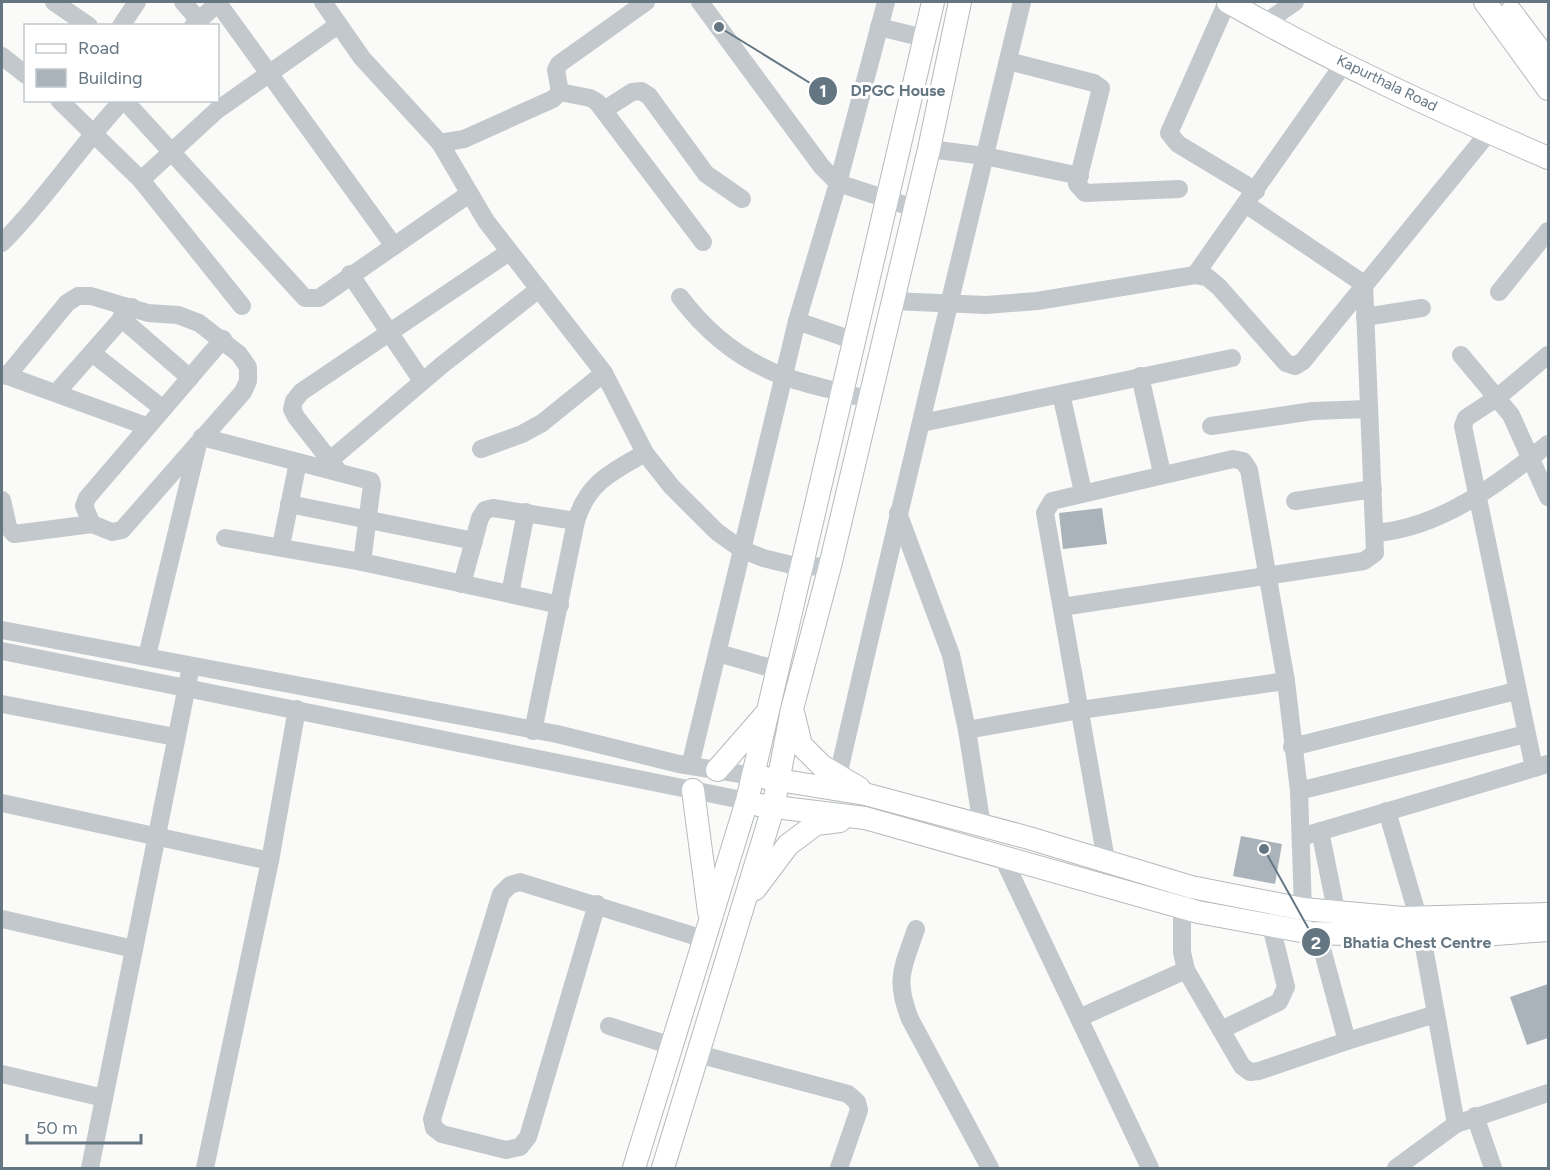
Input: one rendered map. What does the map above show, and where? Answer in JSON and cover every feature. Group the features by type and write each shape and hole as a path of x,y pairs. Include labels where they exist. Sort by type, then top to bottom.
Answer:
{"main road":[{"path":"634,1168 747,801 933,2"},
{"path":"663,1168 773,808 792,709 830,566 929,149 960,2"},
{"name":"Kapurthala Road","path":"1228,2 1265,23 1489,132 1548,158"},
{"path":"1485,2 1548,89"},
{"path":"1511,4 1548,61"},
{"path":"792,709 801,745 822,766 873,796"},
{"path":"717,770 768,712"},
{"path":"753,776 873,796 1106,860 1191,887 1303,909 1336,910 1420,927 1456,937 1548,930"},
{"path":"693,790 707,929"},
{"path":"747,801 773,808 865,819 1182,906 1271,926 1318,933 1420,927 1548,914"},
{"path":"746,902 788,845 816,824 865,819"}],"street":[{"path":"54,2 85,24"},
{"path":"122,24 137,2"},
{"path":"183,2 196,22 219,2 394,246"},
{"path":"323,2 338,25 383,81 440,142 469,195 509,252 604,373 645,453 671,486 717,532 741,549 763,558 800,567 830,566"},
{"path":"560,92 556,70 559,64 646,2"},
{"path":"700,2 822,167 838,183 914,208"},
{"path":"690,766 797,321 838,183 886,2"},
{"path":"838,776 898,513 922,423 1023,2"},
{"path":"1228,2 1169,133 1178,144 1364,284"},
{"path":"1265,23 1295,2"},
{"path":"141,180 216,111 338,25"},
{"path":"879,27 924,38"},
{"path":"2,56 24,73"},
{"path":"1008,61 1094,83 1101,88 1077,184 1085,193 1179,189"},
{"path":"1195,275 1345,62"},
{"path":"604,110 632,92 641,91 649,96 706,174 742,199"},
{"path":"440,142 464,139 494,128 553,99 560,92"},
{"path":"560,92 590,98 604,110 703,242"},
{"path":"61,102 141,180 242,306"},
{"path":"2,243 35,208 92,134 121,102"},
{"path":"125,102 172,150 305,298 319,298 350,274 469,195"},
{"path":"892,301 949,306 1038,301 1195,275 1207,277 1219,287 1286,363 1295,366 1304,361 1489,132"},
{"path":"929,149 985,156 1080,176"},
{"path":"1498,292 1548,231"},
{"path":"334,467 296,417 292,409 294,401 302,392 509,252"},
{"path":"350,274 422,381"},
{"path":"1062,607 1364,561 1375,553 1364,284"},
{"path":"334,467 422,381 539,289"},
{"path":"146,426 57,392 4,375 67,303 78,296 91,296 126,313 190,378"},
{"path":"680,297 696,318 726,345 783,376 843,391 868,400"},
{"path":"1365,317 1422,309"},
{"path":"2,500 8,527 14,534 92,524 112,532 122,530 243,392 248,381 248,368 239,354 199,322 178,315 126,313 57,392"},
{"path":"797,321 855,341"},
{"path":"92,524 84,502 146,426 223,339"},
{"path":"92,353 162,408"},
{"path":"1461,355 1498,397 1516,423 1548,497"},
{"path":"1301,837 1541,766 1526,734 1516,692 1464,421 1498,397 1548,355"},
{"path":"922,423 1140,375 1232,358"},
{"path":"481,449 522,434 542,423 604,373"},
{"path":"1140,375 1162,473"},
{"path":"1061,394 1083,492"},
{"path":"1210,426 1313,411 1368,409"},
{"path":"200,440 298,462 334,467 371,481 362,562"},
{"path":"147,656 200,440"},
{"path":"1375,533 1418,524 1478,495 1532,458 1548,444"},
{"path":"533,731 582,501 593,486 645,453"},
{"path":"1106,860 1045,513 1052,501 1083,492 1233,459 1243,461 1249,470 1286,681 1299,791 1303,909"},
{"path":"281,546 298,462"},
{"path":"1296,501 1372,489"},
{"path":"289,504 474,541"},
{"path":"462,584 480,518 485,510 493,508 576,521"},
{"path":"510,594 526,512"},
{"path":"898,513 951,655 967,730 982,826"},
{"path":"225,538 281,546 560,604"},
{"path":"2,630 533,731 690,766 753,776"},
{"path":"2,651 747,801"},
{"path":"718,653 778,670"},
{"path":"90,1168 191,665"},
{"path":"967,730 1080,710 1286,681"},
{"path":"1292,747 1516,692"},
{"path":"2,705 175,737"},
{"path":"205,1168 270,861 297,709"},
{"path":"1299,791 1526,734"},
{"path":"2,803 270,861"},
{"path":"1387,811 1420,927 1456,1124"},
{"path":"1320,831 1336,910"},
{"path":"1002,856 1150,1168"},
{"path":"597,904 528,1137 520,1147 506,1149 442,1134 434,1128 432,1119 501,894 510,885 520,882 597,904 707,929"},
{"path":"1182,906 1182,952 1186,970 1242,1066 1250,1072 1436,1014"},
{"path":"2,919 134,949"},
{"path":"1221,1030 1279,1002 1285,995 1286,987 1271,926"},
{"path":"916,929 901,973 900,995 910,1019 990,1168"},
{"path":"1318,933 1347,1041"},
{"path":"1079,1018 1186,970"},
{"path":"609,1026 672,1046"},
{"path":"698,1054 848,1094 857,1102 859,1110 840,1168"},
{"path":"2,1074 104,1098"},
{"path":"1396,1168 1456,1124 1548,1093"},
{"path":"1475,1116 1493,1168"}],"building":[{"path":"1102,508 1107,544 1063,549 1059,513"},
{"path":"1241,836 1282,844 1275,884 1233,876"},
{"path":"1548,984 1548,1038 1527,1045 1510,997"}],"place":[{"name":"DPGC House","path":"719,27"},
{"name":"Bhatia Chest Centre","path":"1264,849"}]}
